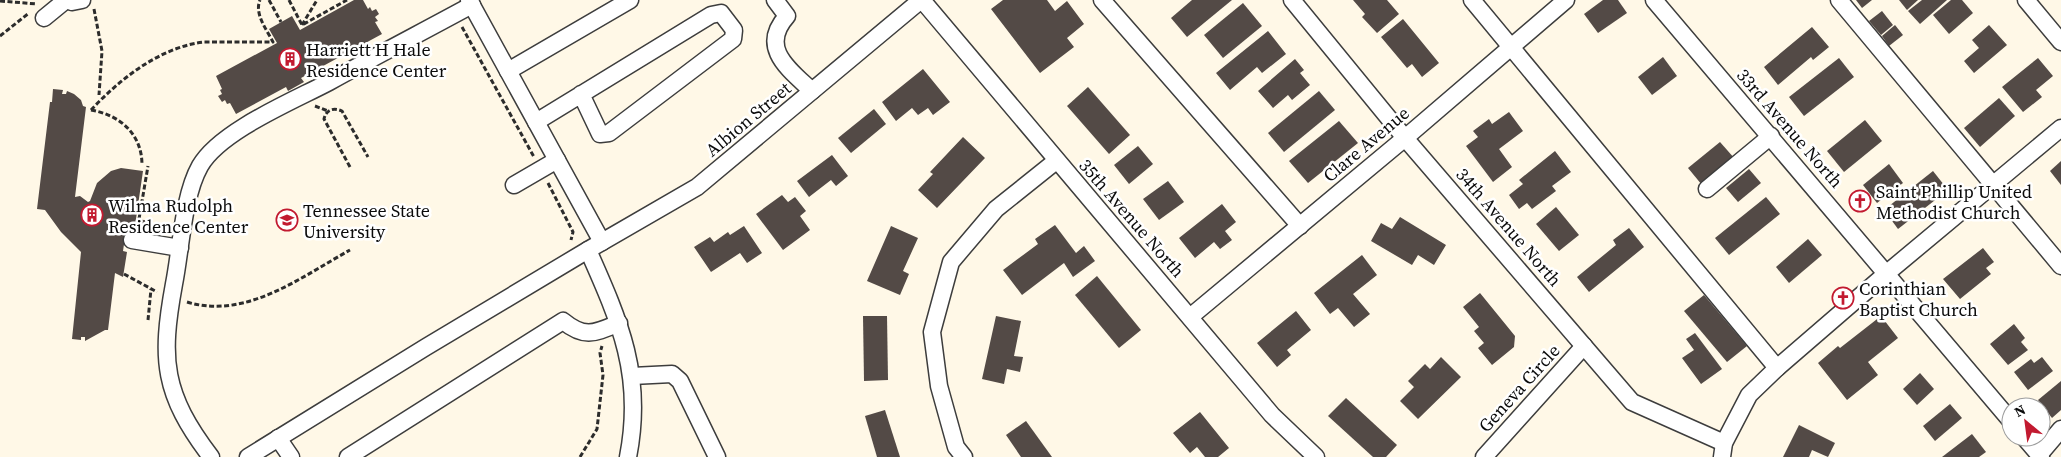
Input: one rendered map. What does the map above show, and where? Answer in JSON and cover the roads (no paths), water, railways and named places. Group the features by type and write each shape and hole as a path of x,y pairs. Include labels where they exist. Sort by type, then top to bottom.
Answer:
{"street":[{"path":"42,11 66,0 72,2 87,1"},
{"path":"508,71 630,0"},
{"path":"775,0 787,16 778,30 776,51 782,61 812,91"},
{"name":"Albion Street","path":"248,457 426,347 697,187 921,0"},
{"name":"35th Avenue North","path":"921,0 1272,415 1316,457"},
{"path":"1102,0 1300,226"},
{"name":"34th Avenue North","path":"1292,0 1406,138 1632,402 1723,450"},
{"path":"1472,0 1777,368"},
{"name":"Clare Avenue","path":"1190,317 1406,138 1566,0"},
{"name":"33rd Avenue North","path":"1654,0 2001,409"},
{"path":"1839,0 2061,266"},
{"path":"2026,0 2061,42"},
{"path":"211,457 182,415 170,385 166,353 172,298 184,222 196,175 206,156 252,123 455,14 470,3 602,242"},
{"path":"536,122 581,94 711,15 721,13 734,30 733,39 609,133 600,134 581,94"},
{"path":"1723,450 1749,395 1777,368 1887,273 2061,128"},
{"path":"1707,190 1771,136"},
{"path":"514,185 557,160"},
{"path":"964,457 956,448 939,386 932,332 951,262 996,209 1056,161"},
{"path":"132,240 180,248"},
{"path":"588,250 618,323 632,376 633,423 628,457"},
{"path":"348,457 563,321 573,329 584,333 596,332 618,323"},
{"name":"Geneva Circle","path":"1484,457 1584,346"},
{"path":"632,376 672,374 680,381 717,457"},
{"path":"2040,456 2061,429"},
{"path":"278,438 291,457"}],"place":[{"name":"Harriett H Hale Residence Center","path":"290,59"},
{"name":"Saint Phillip United Methodist Church","path":"1860,201"},
{"name":"Wilma Rudolph Residence Center","path":"92,215"},
{"name":"Tennessee State University","path":"287,220"},
{"name":"Corinthian Baptist Church","path":"1843,298"}]}
